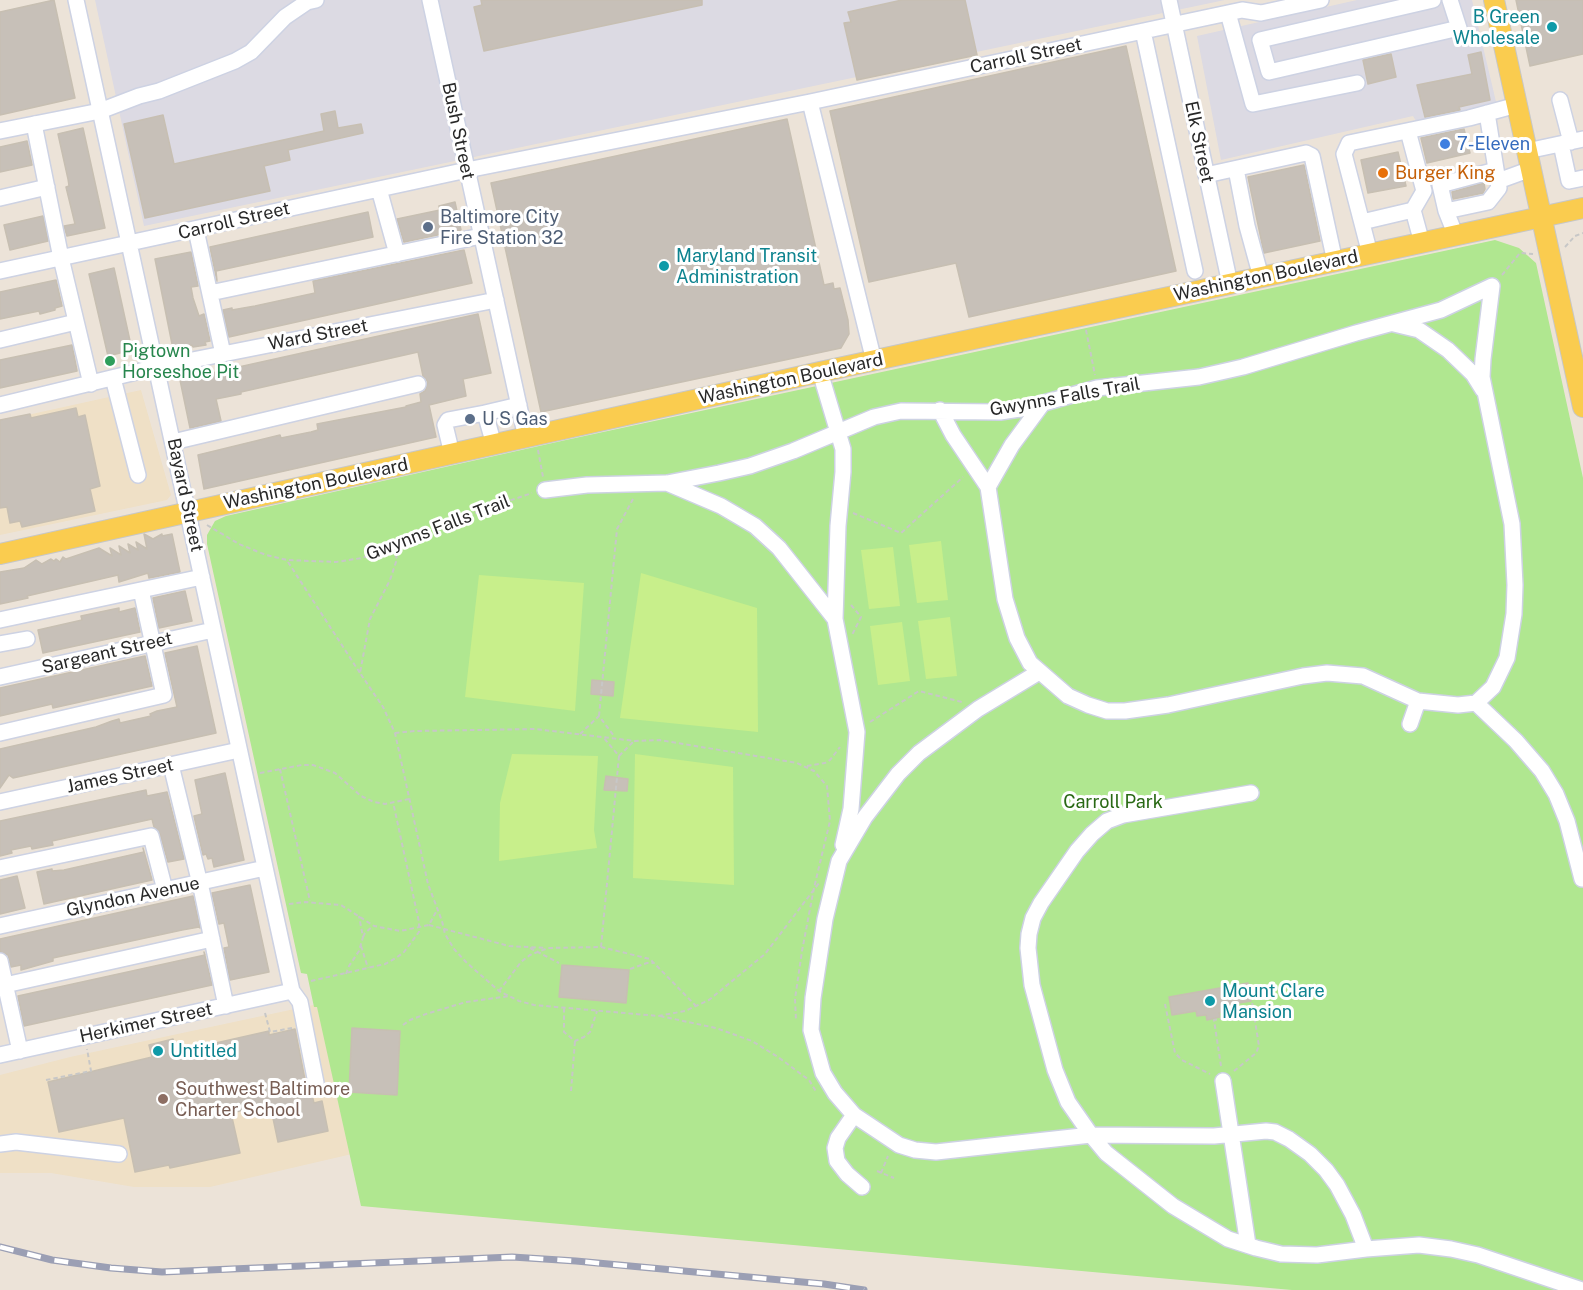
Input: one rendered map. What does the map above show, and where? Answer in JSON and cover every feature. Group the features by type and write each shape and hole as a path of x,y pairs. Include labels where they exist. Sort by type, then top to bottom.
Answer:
{"main road":[{"path":"1494,0 1583,407"},
{"name":"Washington Boulevard","path":"0,554 820,372 1583,208"}],"street":[{"name":"Bayard Street","path":"76,0 292,991 300,1002 316,1083"},
{"path":"0,131 100,111 235,61 251,52 285,17 307,2 316,0"},
{"name":"Bush Street","path":"430,0 526,438"},
{"name":"Elk Street","path":"1168,0 1230,284"},
{"name":"Carroll Street","path":"1235,12 1255,0"},
{"name":"Carroll Street","path":"0,271 467,170 810,102 1235,12 1261,13 1295,3 1321,0"},
{"path":"1432,0 1260,40 1269,72 1459,28 1450,0"},
{"path":"1295,3 1303,30"},
{"path":"1235,12 1253,105 1357,83"},
{"path":"1143,32 1195,271"},
{"path":"1560,100 1571,142 1569,181 1583,178"},
{"path":"810,102 874,361"},
{"path":"1370,254 1344,154 1349,143 1517,105"},
{"path":"1446,211 1488,202 1499,188 1487,113"},
{"path":"34,124 61,258 91,384"},
{"path":"1408,131 1424,190 1413,210 1422,243"},
{"path":"1456,236 1446,211 1440,185 1497,176 1571,142"},
{"path":"1205,169 1236,169 1306,153 1312,156 1335,262"},
{"path":"1236,169 1247,226 1261,278"},
{"path":"0,198 47,187"},
{"path":"379,189 397,254"},
{"path":"1362,222 1413,210"},
{"path":"196,230 223,354"},
{"path":"210,293 482,236"},
{"path":"940,410 953,435 988,487 1005,598 1017,638 1030,663 1068,696 1107,711 1125,711 1168,705 1327,673 1363,676 1418,701 1458,705 1476,703 1493,687 1507,658 1514,614 1512,524 1484,392 1483,359 1492,286"},
{"name":"Gwynns Falls Trail","path":"545,490 587,485 668,483 750,466 793,451 874,417 901,411 1000,412 1097,388 1199,377 1243,367 1441,310 1492,286"},
{"name":"Ward Street","path":"0,405 157,367 496,300"},
{"path":"0,340 76,322"},
{"path":"1391,324 1419,330 1442,345 1473,375 1484,392"},
{"path":"820,372 843,449 835,619 857,732 851,809 825,919 813,998 811,1030 823,1073 835,1093 854,1115 880,1134 915,1150 936,1152 1090,1135 1214,1136 1232,1132 1275,1132 1310,1154 1326,1170 1353,1215 1366,1249"},
{"path":"113,378 138,475"},
{"path":"173,442 418,384"},
{"path":"988,487 1012,445 1043,403"},
{"path":"452,454 445,425 448,420 519,405"},
{"path":"485,413 494,445"},
{"path":"668,483 721,506 755,526 779,548 835,619"},
{"path":"0,620 202,577"},
{"path":"0,733 164,695 141,590"},
{"name":"Sargeant Street","path":"0,677 213,630"},
{"path":"0,644 27,639"},
{"path":"839,861 865,817 898,774 919,753 978,709 1039,672"},
{"path":"1410,724 1418,701"},
{"path":"1476,703 1516,741 1542,771 1556,794 1567,821 1582,879"},
{"name":"James Street","path":"0,802 239,750"},
{"path":"171,765 200,882 226,1006"},
{"path":"1251,792 1123,815 1107,821 1077,851 1041,903 1033,918 1029,934 1032,985 1055,1070 1068,1102 1090,1135 1106,1153 1173,1206 1213,1231 1248,1245 1281,1254 1317,1255 1419,1245 1450,1249 1478,1255 1582,1290"},
{"path":"0,868 151,836 165,890"},
{"name":"Glyndon Avenue","path":"0,926 265,868"},
{"path":"5,985 212,939"},
{"path":"0,961 20,1051"},
{"name":"Herkimer Street","path":"0,1055 292,991"},
{"path":"1223,1081 1248,1245"},
{"path":"854,1115 838,1138 835,1148 837,1161 847,1174 862,1187"},
{"path":"0,1144 16,1142 119,1154"}],"path":[{"path":"1568,246 1575,236 1583,233"},
{"path":"1492,286 1520,253 1530,255"},
{"path":"1086,330 1097,388"},
{"path":"526,438 538,449 545,490"},
{"path":"840,507 901,532 975,466"},
{"path":"580,734 599,716 617,529 633,500 633,484"},
{"name":"Gwynns Falls Trail","path":"226,537 266,555 287,560 336,562 362,558 491,507 545,490"},
{"path":"360,673 369,619 390,580 396,560 393,547"},
{"path":"287,560 383,707 395,733 428,884 454,949 499,991 519,1001 534,1005 658,1016 716,1028 752,1041 809,1080 819,1095"},
{"path":"866,726 919,691 970,704"},
{"path":"599,716 615,738"},
{"path":"395,733 535,729 635,741 684,743 807,766 825,764 840,747"},
{"path":"602,736 619,756"},
{"path":"601,947 619,756 635,741"},
{"path":"260,773 302,765 325,769 342,778 365,798 385,804 410,799"},
{"path":"807,766 826,786 831,810 814,888"},
{"path":"280,769 310,902"},
{"path":"311,981 368,968 396,958 414,941 419,922 393,802"},
{"path":"658,1016 685,1011 709,1000 727,987 765,954 820,881"},
{"path":"289,904 310,902 341,905 374,926 400,931 429,925 509,946 601,947 645,956 657,965 696,1006"},
{"path":"429,925 437,909"},
{"path":"359,916 363,937"},
{"path":"345,974 361,946 365,933 374,926"},
{"path":"361,946 368,968"},
{"path":"529,948 559,963"},
{"path":"499,991 521,962 548,948"},
{"path":"630,969 647,963 657,965"},
{"path":"403,1025 426,1014 459,1004 510,996"},
{"path":"1223,1081 1259,1049 1252,1002"},
{"path":"1165,1004 1172,1045 1178,1056 1185,1062 1223,1081"},
{"path":"564,1008 564,1032 575,1041"},
{"path":"575,1041 590,1032 597,1011"},
{"path":"266,1012 270,1032 296,1027"},
{"path":"1223,1081 1214,1020 1232,1017"},
{"path":"571,1091 575,1041"},
{"path":"46,1080 91,1071 87,1049"},
{"path":"890,1152 879,1172 894,1178"}],"shaded area":[{"path":"95,0 1225,0 144,226"},
{"path":"1357,0 1472,0 1497,106 1416,121 1413,116 1221,160 1197,36"},
{"path":"141,390 171,495 167,500 0,535 0,421"},
{"path":"318,1004 352,1154 210,1187 134,1187 51,1173 0,1173 0,1075 70,1057"}],"green space":[{"name":"Carroll Park","path":"1495,240 1519,248 1536,263 1583,478 1583,1290 1292,1290 361,1206 317,1007 314,1007 307,974 301,973 207,544 207,535 215,521 226,516 566,440"},
{"path":"941,541 948,600 917,603 909,545"},
{"path":"893,547 900,606 869,609 861,550"},
{"path":"641,573 757,608 758,732 620,718"},
{"path":"479,575 584,583 575,711 465,697"},
{"path":"950,617 957,676 926,679 918,621"},
{"path":"902,622 910,681 878,685 870,626"},
{"path":"512,754 598,756 594,830 597,848 499,861 500,803"},
{"path":"635,754 733,767 734,885 633,878"}],"building":[{"path":"54,0 75,98 0,115 0,12"},
{"path":"481,0 702,0 702,5 484,51 474,7 482,5"},
{"path":"902,0 965,0 977,55 857,80 844,23 851,22 848,12"},
{"name":"B Green Wholesale","path":"1516,0 1583,0 1583,54 1530,66"},
{"path":"1126,46 1176,271 969,317 956,263 869,282 830,111"},
{"path":"1481,52 1490,100 1459,107 1460,110 1425,117 1417,85 1472,74 1468,55"},
{"path":"1391,54 1396,77 1368,84 1363,60"},
{"path":"335,111 338,128 361,124 363,133 288,150 290,160 264,166 270,191 145,218 124,124 163,115 174,164 324,131 321,114"},
{"name":"Maryland Transit Administration","path":"787,119 824,285 833,283 834,289 840,288 848,320 849,334 841,348 541,412 491,183"},
{"path":"83,128 105,228 67,236 64,226 75,224 66,187 69,186 68,179 58,134"},
{"name":"7-Eleven","path":"1464,129 1470,153 1427,163 1421,138"},
{"path":"27,141 32,165 0,172 0,147"},
{"name":"Burger King","path":"1398,152 1406,186 1368,193 1361,160"},
{"path":"1304,165 1320,241 1264,253 1248,177"},
{"path":"1484,183 1483,193 1453,199 1452,192"},
{"name":"Baltimore City Fire Station 32","path":"455,202 461,230 404,242 397,219 440,210 439,206"},
{"path":"368,212 373,237 216,271 217,281 210,247"},
{"path":"43,216 48,241 10,250 4,225"},
{"path":"464,250 472,283 229,337 223,310 255,306 315,293 313,281"},
{"path":"191,252 198,286 191,287 193,298 199,316 204,314 210,341 205,342 206,345 173,349 155,259"},
{"path":"114,268 132,350 108,356 89,274"},
{"path":"56,280 62,306 40,314 39,311 0,319 0,292"},
{"path":"478,314 491,373 463,379 466,396 429,405 436,437 204,489 198,455 280,435 281,438 311,432 318,430 317,424 406,407 421,402 420,394 425,391 428,382 423,376 418,352 216,399 221,421 190,428 180,380"},
{"path":"72,345 77,371 0,388 0,360"},
{"path":"76,408 78,417 85,415 100,486 90,489 95,511 22,527 20,521 10,523 7,507 0,508 0,420 30,414 31,418"},
{"path":"144,534 153,539 162,534 162,536 172,534 180,572 149,578 148,573 119,582 118,575 0,604 0,572 24,568 36,560 42,564 51,559 60,562 63,557 66,559 99,548 112,556 110,548 121,555 119,546 130,553 128,544 138,550 136,542 147,549"},
{"path":"185,591 192,621 159,628 153,598"},
{"path":"119,608 119,612 135,608 140,632 43,653 38,630 82,620 81,616"},
{"path":"197,646 216,733 13,778 9,775 0,788 0,749 96,727 119,719 120,723 151,716 150,714 157,711 177,707 165,653"},
{"path":"145,656 152,686 53,708 52,704 0,716 0,688"},
{"path":"592,680 614,682 613,696 591,694"},
{"path":"225,773 244,860 214,867 212,858 208,859 206,854 203,855 194,816 202,814 195,780"},
{"path":"606,776 628,779 627,791 604,790"},
{"path":"146,790 147,796 167,792 184,859 168,862 160,834 154,827 152,819 52,841 53,845 11,850 12,853 0,856 0,821"},
{"path":"143,848 152,880 44,904 37,872 52,869 52,871 64,870 144,852"},
{"path":"17,876 25,908 0,914 0,880"},
{"path":"250,885 269,972 230,980 224,948 229,947 224,923 219,924 212,893"},
{"path":"193,896 200,928 53,958 53,961 21,970 21,965 11,967 8,955 0,952 0,939"},
{"path":"205,955 212,985 24,1026 18,996"},
{"path":"562,965 629,970 626,1003 559,997"},
{"name":"Mount Clare Mansion","path":"1248,983 1251,1001 1227,1005 1228,1011 1219,1013 1220,1017 1207,1020 1206,1015 1197,1016 1196,1011 1172,1015 1169,997"},
{"path":"352,1028 400,1031 397,1095 349,1092"},
{"name":"Southwest Baltimore Charter School","path":"295,1029 306,1085 311,1091 314,1103 322,1101 328,1131 278,1142 270,1104 231,1113 240,1153 170,1168 169,1165 135,1172 124,1118 59,1132 48,1082 152,1057 149,1045 173,1039 176,1052 269,1031 269,1035"}],"railway":[{"path":"0,1247 52,1260 162,1272 512,1257 824,1284 864,1290"}],"place":[{"name":"B Green Wholesale","path":"1552,27"},
{"name":"7-Eleven","path":"1445,144"},
{"name":"Burger King","path":"1383,173"},
{"name":"Baltimore City Fire Station 32","path":"428,227"},
{"name":"Maryland Transit Administration","path":"664,266"},
{"name":"Pigtown Horseshoe Pit","path":"110,361"},
{"name":"U S Gas","path":"470,419"},
{"name":"Mount Clare Mansion","path":"1210,1001"},
{"name":"Untitled","path":"158,1051"},
{"name":"Southwest Baltimore Charter School","path":"163,1099"}]}
